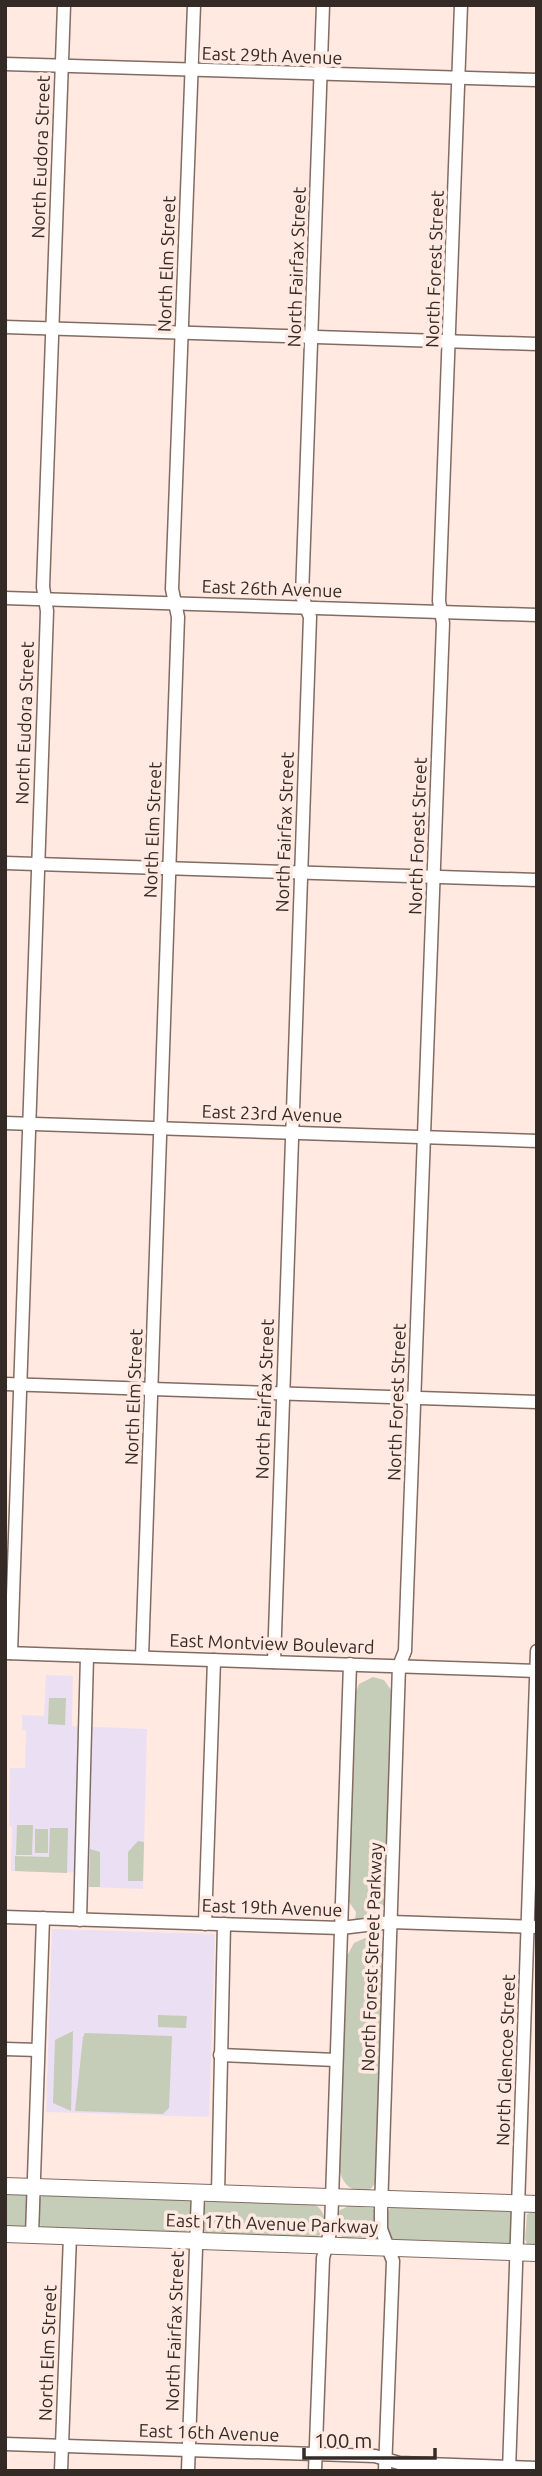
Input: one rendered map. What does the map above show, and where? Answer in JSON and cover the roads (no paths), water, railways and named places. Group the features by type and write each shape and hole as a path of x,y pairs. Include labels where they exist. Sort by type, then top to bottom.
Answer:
{"main road":[{"name":"East 17th Avenue Parkway","path":"5,2186 537,2204"},
{"name":"East 17th Avenue Parkway","path":"5,2234 537,2253"}],"street":[{"name":"North Eudora Street","path":"8,1653 47,611 45,599 51,329 64,5"},
{"name":"North Elm Street","path":"142,1657 178,619 172,589 194,5"},
{"name":"North Fairfax Street","path":"274,1662 310,617 302,596 323,5"},
{"name":"North Forest Street","path":"399,1666 405,1651 435,876 443,622 439,601 461,5"},
{"name":"East 29th Avenue","path":"5,64 537,80"},
{"path":"5,327 537,344"},
{"name":"East 26th Avenue","path":"5,598 537,615"},
{"path":"5,863 537,880"},
{"name":"East 23rd Avenue","path":"5,1123 537,1141"},
{"path":"5,1384 537,1402"},
{"name":"North Glencoe Street","path":"509,2469 532,1926 537,1651"},
{"name":"East Montview Boulevard","path":"8,1653 536,1671"},
{"path":"80,1920 87,1656"},
{"path":"205,1924 214,1660"},
{"name":"North Forest Street Parkway","path":"315,2471 323,2258 331,2229 350,1664"},
{"name":"North Forest Street Parkway","path":"389,2247 381,2229 399,1666"},
{"name":"East 19th Avenue","path":"5,1917 341,1928 391,1922 532,1926"},
{"path":"32,2235 43,1919"},
{"path":"218,2193 224,1924"},
{"path":"5,2049 38,2050"},
{"path":"220,2055 337,2060"},
{"name":"North Fairfax Street","path":"188,2471 198,2193"},
{"name":"North Elm Street","path":"61,2471 70,2236"},
{"path":"386,2465 393,2261 389,2247"},
{"name":"East 16th Avenue","path":"5,2444 375,2456 386,2465 396,2463 537,2468"}]}
